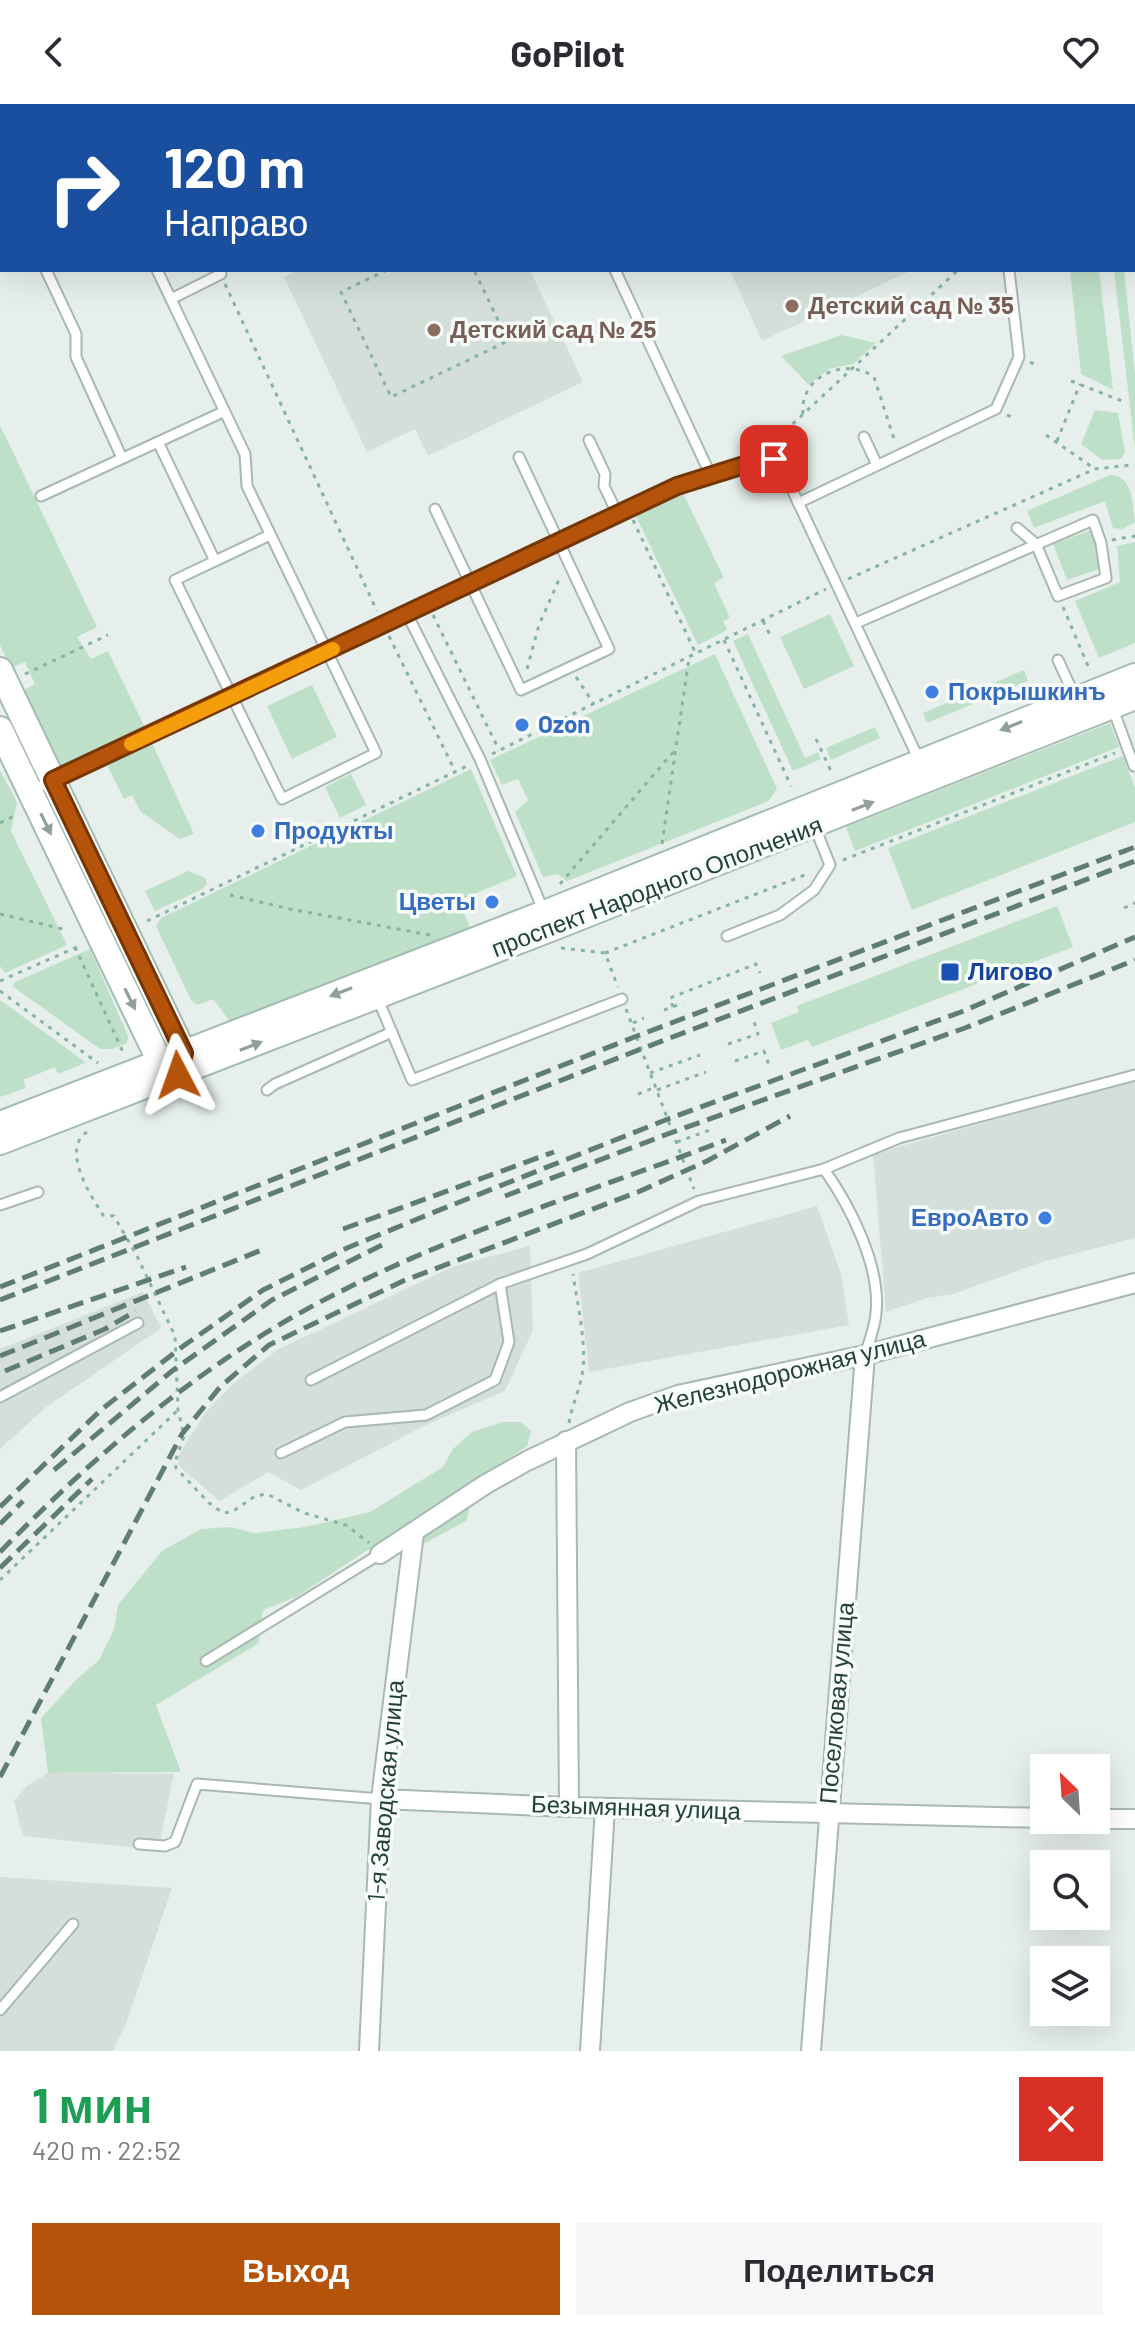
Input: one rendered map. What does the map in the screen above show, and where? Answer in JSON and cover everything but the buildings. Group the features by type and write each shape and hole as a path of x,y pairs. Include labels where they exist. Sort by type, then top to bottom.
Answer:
{"main road":[{"path":"3,676 53,780 174,1063"},
{"name":"проспект Народного Ополчения","path":"0,1142 174,1063 1135,676"},
{"name":"проспект Народного Ополчения","path":"0,1123 377,997 1135,697"},
{"path":"1,735 25,802 174,1063"}],"street":[{"name":"Железнодорожная улица","path":"380,1554 486,1484 566,1441 630,1412 678,1395 865,1355 1135,1283"},
{"name":"Поселковая улица","path":"811,2051 865,1355"},
{"path":"566,1441 569,1807"},
{"name":"1-я Заводская улица","path":"369,2051 381,1799 414,1533"},
{"name":"Безымянная улица","path":"381,1799 569,1807 1030,1818"},
{"path":"590,2051 605,1808"},
{"path":"1110,1819 1135,1819"}],"lane":[{"path":"47,272 76,334 76,357 122,458"},
{"path":"158,272 245,454 247,486 376,753 282,799 175,580 270,535"},
{"path":"616,272 711,476"},
{"path":"798,503 996,409 1019,357 1009,272"},
{"path":"171,299 221,274"},
{"path":"41,496 223,412"},
{"path":"864,437 877,465"},
{"path":"589,440 605,474 604,486 623,512"},
{"path":"158,442 215,561"},
{"path":"435,509 521,690 609,649 519,457"},
{"path":"25,802 53,780 677,486 763,459 774,459 781,466 920,762"},
{"path":"856,623 1036,544 1093,520 1101,543 1106,578 1058,596 1036,544 1017,528"},
{"path":"407,614 480,759 545,913"},
{"path":"1058,660 1076,699"},
{"path":"1111,706 1131,747 1134,766"},
{"path":"1,735 27,726"},
{"path":"727,936 780,915 814,890 830,865 814,825"},
{"path":"377,997 412,1080 622,999"},
{"path":"267,1090 392,1032"},
{"path":"311,1380 500,1284 587,1254 699,1201 824,1169 899,1138 1135,1075"},
{"path":"824,1169 855,1222 871,1262 876,1313 865,1355"},
{"path":"0,1205 38,1192"},
{"path":"281,1453 345,1422 426,1415 495,1380 509,1342 500,1284"},
{"path":"0,1397 138,1323"},
{"path":"206,1661 380,1554"},
{"name":"Безымянная улица","path":"139,1844 165,1846 175,1842 197,1784 381,1799"},
{"path":"0,2010 73,1924"}],"path":[{"path":"383,272 341,292 391,397 508,341 475,272"},
{"path":"774,459 784,432 956,272"},
{"path":"221,274 455,771"},
{"path":"803,414 802,403 812,384 830,372 855,367 874,377 879,386 881,403 901,454"},
{"path":"1071,381 1122,401"},
{"path":"1057,441 1080,384"},
{"path":"1046,435 1095,469"},
{"path":"491,754 838,584 1095,469 1130,465"},
{"path":"623,512 696,654"},
{"path":"1101,543 1135,536"},
{"path":"529,662 539,625 563,570"},
{"path":"1058,596 1088,666"},
{"path":"428,604 499,750"},
{"path":"763,620 770,635"},
{"path":"3,676 108,635"},
{"path":"724,640 791,786"},
{"path":"662,836 689,658"},
{"path":"569,668 594,704"},
{"path":"816,739 831,771"},
{"path":"561,948 605,953 1131,747"},
{"path":"556,889 675,750"},
{"path":"147,921 445,777"},
{"path":"0,823 25,802"},
{"path":"230,895 433,935"},
{"path":"1124,908 1135,903"},
{"path":"0,914 67,930"},
{"path":"0,981 88,942"},
{"path":"75,947 123,1052"},
{"path":"605,953 689,1175"},
{"path":"673,1007 670,998 756,964 760,973"},
{"path":"0,991 99,1063 101,1070"},
{"path":"664,1010 683,1003"},
{"path":"632,1023 644,1018"},
{"path":"728,1044 758,1034 753,1018"},
{"path":"735,1061 764,1051 770,1068"},
{"path":"650,1073 700,1055"},
{"path":"638,1094 706,1072"},
{"path":"96,1126 80,1136 76,1144 77,1161 103,1215 114,1216 137,1256 175,1336 178,1410 184,1436 175,1462 176,1468 213,1507 227,1513 251,1498 267,1494 304,1513 346,1525 380,1554"},
{"path":"677,1142 710,1130"},
{"path":"566,1441 571,1408 581,1387 584,1363 573,1270"},
{"path":"0,1580 178,1410"}],"shaded area":[{"name":"Детский сад № 25","path":"295,272 531,272 583,382 428,456 415,429 367,452 284,277"},
{"name":"Детский сад № 35","path":"731,272 908,272 762,341"},
{"path":"1135,1080 1135,1238 1042,1262 953,1294 927,1298 886,1312 873,1154"},
{"path":"817,1206 841,1274 849,1325 589,1372 578,1273"},
{"path":"530,1246 533,1330 505,1391 430,1423 301,1490 268,1472 220,1501 179,1466 178,1456 205,1413 234,1383 277,1350 454,1266"},
{"path":"143,1292 161,1328 45,1408 0,1449 0,1349"},
{"path":"48,1773 174,1774 158,1850 23,1836 14,1801 27,1786"},
{"path":"0,1877 172,1888 126,2024 113,2051 0,2051"}],"green space":[{"path":"1070,272 1099,272 1113,390 1081,374"},
{"path":"1114,272 1124,272 1135,374 1135,449"},
{"path":"842,335 876,343 853,364 829,369 809,385 781,356"},
{"path":"1095,410 1118,413 1125,452 1121,459 1102,460 1081,444"},
{"path":"0,425 97,627 77,637 91,659 108,651 146,730 61,767 22,691 35,684 25,662 11,668 0,645"},
{"path":"1110,475 1124,480 1128,485 1135,522 1122,529 1113,528 1105,501 1034,528 1027,511"},
{"path":"680,487 724,578 714,583 730,618 723,621 727,630 698,645 633,510"},
{"path":"1094,529 1105,567 1067,580 1053,544"},
{"path":"1135,542 1135,643 1099,658 1075,601 1120,582 1117,546"},
{"path":"830,614 854,666 804,689 780,637"},
{"path":"748,634 805,758 818,752 821,759 793,771 733,641"},
{"path":"715,654 777,789 769,801 567,881 557,874 543,877 515,812 528,800 518,779 502,785 490,760"},
{"path":"1024,670 1028,681 927,723 923,713"},
{"path":"312,685 337,737 292,759 267,706"},
{"path":"1110,723 1119,747 855,851 846,827"},
{"path":"875,727 880,738 831,760 826,748"},
{"path":"152,743 194,834 180,839 141,812 132,795 124,799 108,767 111,762"},
{"path":"1123,756 1135,788 1135,822 912,910 888,848"},
{"path":"471,769 517,876 459,900 470,928 231,1023 213,999 197,1005 191,1000 156,926 161,918"},
{"path":"0,770 17,802 11,831 67,945 5,973 0,966"},
{"path":"351,774 366,805 340,818 325,787"},
{"path":"188,871 205,878 207,884 201,890 155,911 145,891"},
{"path":"1057,906 1073,947 812,1047 808,1040 781,1050 771,1023 799,1012 797,1006"},
{"path":"90,949 128,1036 127,1043 113,1049 100,1049 12,986"},
{"path":"0,1000 85,1063 58,1074 55,1067 23,1080 26,1088 0,1097"},
{"path":"503,1422 521,1422 531,1431 527,1446 474,1483 467,1520 422,1545 389,1541 366,1551 296,1597 263,1610 259,1643 156,1705 181,1772 48,1773 41,1718 99,1660 114,1629 118,1605 162,1551 201,1529 230,1527 255,1533 305,1527 370,1512 443,1467 453,1449 472,1432"}],"railway":[{"path":"0,1287 637,1036 1135,847"},
{"path":"0,1300 641,1049 1135,861"},
{"path":"0,1507 102,1409 263,1290 347,1248 432,1213 668,1119 961,1012 1135,937"},
{"path":"505,1196 673,1132 965,1028 1135,960"},
{"path":"0,1777 182,1434 220,1387 269,1345 403,1281 638,1192 707,1161 790,1116"},
{"path":"0,1552 90,1465 154,1411 221,1362 311,1307 368,1278 486,1228 726,1140"},
{"path":"343,1229 554,1152"},
{"path":"54,1470 172,1371 272,1300 382,1245"},
{"path":"0,1356 264,1249"},
{"path":"0,1331 186,1267"},
{"path":"5,1371 105,1329 136,1311"},
{"path":"0,1568 92,1479"},
{"path":"0,1524 23,1501"}],"slow traffic":[{"path":"131,744 333,649"}],"place":[{"name":"Детский сад № 35","path":"792,306"},
{"name":"Детский сад № 25","path":"434,330"},
{"name":"Покрышкинъ","path":"932,692"},
{"name":"Ozon","path":"522,725"},
{"name":"Продукты","path":"258,831"},
{"name":"Цветы","path":"492,902"},
{"name":"Лигово","path":"950,972"},
{"name":"ЕвроАвто","path":"1045,1218"}],"route":[{"path":"178,1075 184,1053 53,780 677,486 763,459 774,459"}]}
